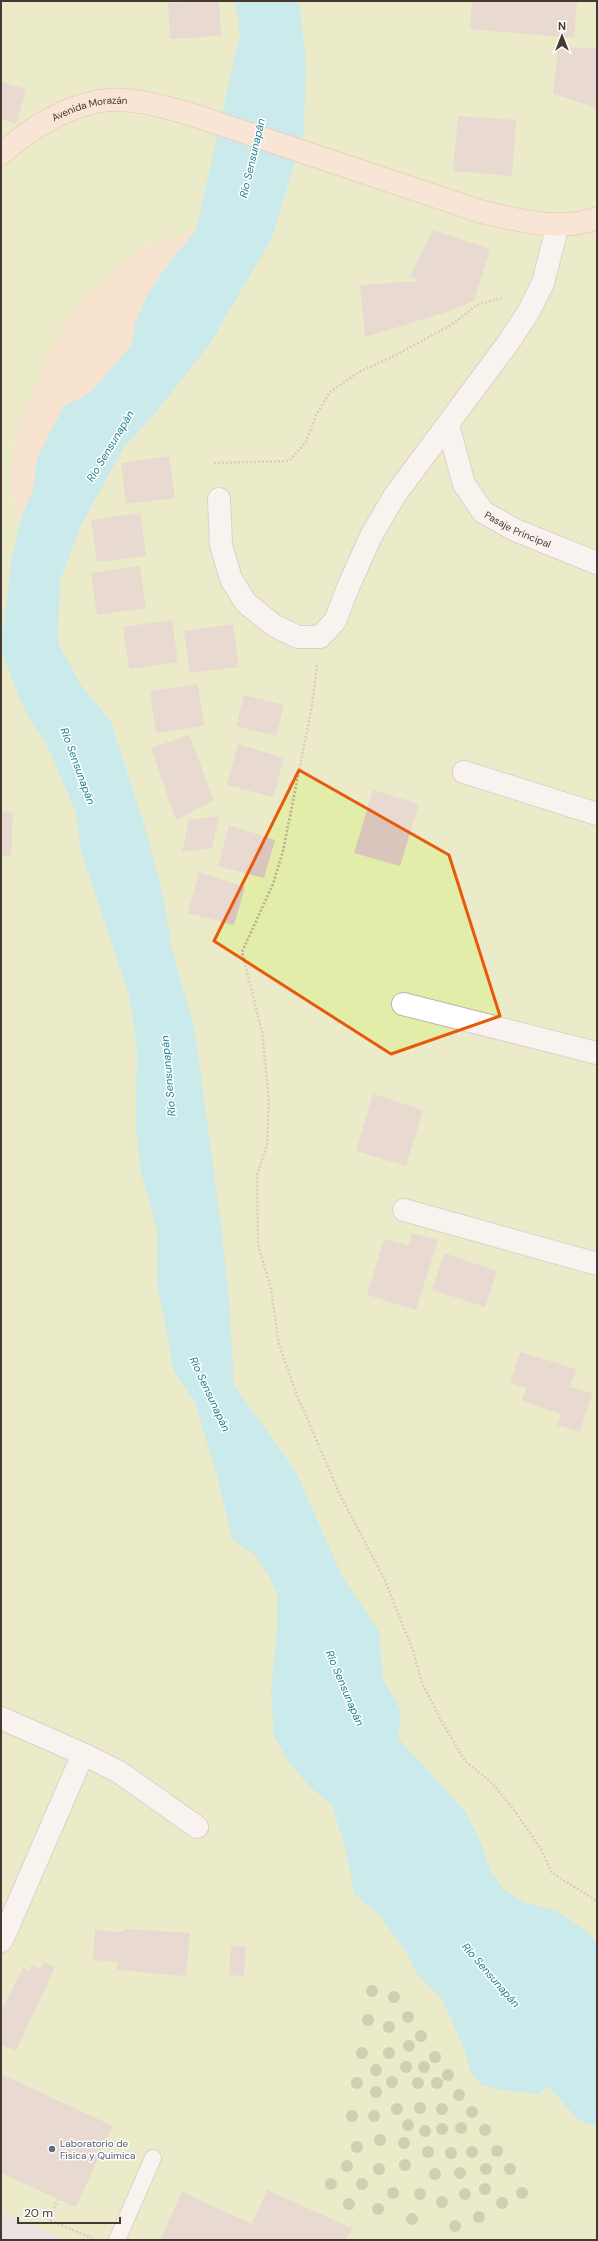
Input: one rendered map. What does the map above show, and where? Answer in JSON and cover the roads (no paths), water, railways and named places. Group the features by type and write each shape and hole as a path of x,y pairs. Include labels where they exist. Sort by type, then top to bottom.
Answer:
{"main road":[{"name":"Avenida Morazán","path":"1,154 45,122 78,106 109,100 147,103 190,114 482,212 523,221 558,224 597,218"}],"street":[{"path":"219,499 221,546 231,579 246,604 275,626 298,637 320,637 335,622 349,585 371,536 395,495 508,343 529,311 544,283 558,224"},
{"name":"Pasaje Principal","path":"448,425 464,484 484,512 515,530 597,563"},
{"path":"464,772 597,814"},
{"path":"403,1004 597,1053"},
{"path":"404,1210 597,1264"},
{"path":"1,1718 83,1754 119,1772 197,1827"},
{"path":"4,1935 83,1754"}],"lane":[{"path":"117,2240 153,2158"}],"water":[{"path":"235,1 299,1 306,60 304,132 272,238 211,342 158,410 125,446 81,525 60,581 58,643 81,685 111,722 146,830 164,901 172,950 194,1026 221,1224 229,1300 234,1385 295,1470 342,1576 379,1632 383,1679 401,1711 398,1738 465,1811 482,1845 490,1870 503,1889 526,1903 557,1911 587,1932 597,1942 597,2045 539,2094 508,2091 481,2085 470,2071 464,2048 441,1997 418,1976 408,1955 380,1916 355,1895 345,1847 332,1805 310,1787 288,1761 274,1736 271,1692 277,1627 277,1593 269,1576 255,1555 232,1539 219,1483 195,1403 174,1371 157,1283 157,1230 140,1168 136,1125 137,1047 129,995 81,851 75,810 48,747 32,723 18,695 1,650 12,557 21,518 33,490 37,458 64,406 89,394 131,346 135,323 147,295 169,263 196,230 240,34"}],"waterway":[{"name":"Río Sensunapán","path":"515,2003 597,2095"}],"place":[{"name":"Laboratorio de Fisica y Quimica","path":"52,2149"}]}
